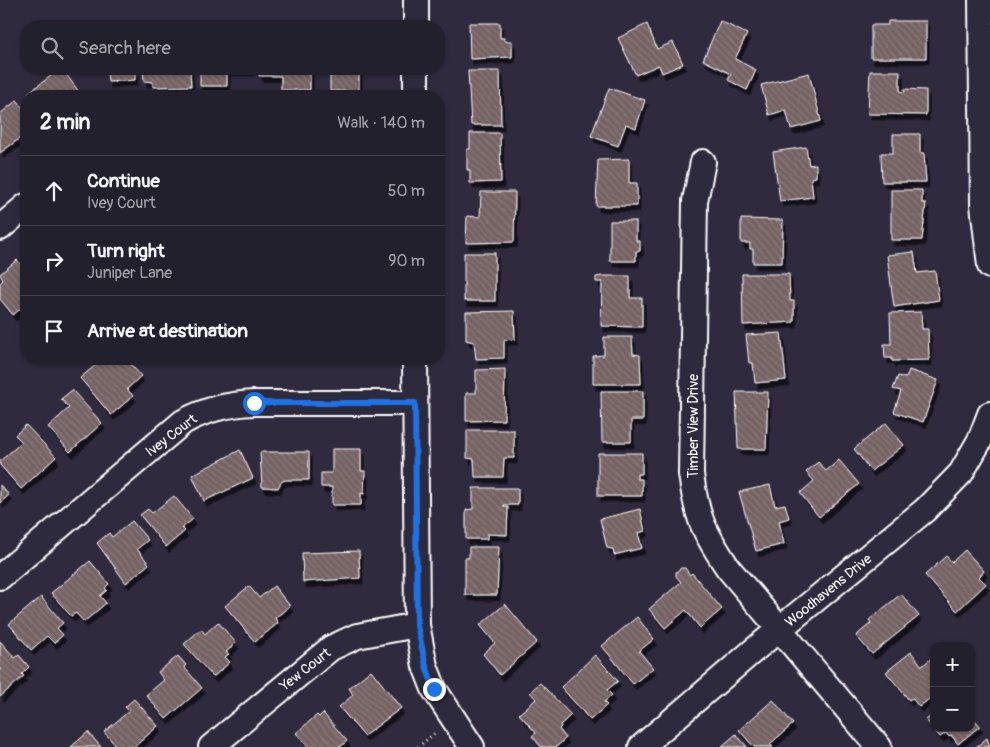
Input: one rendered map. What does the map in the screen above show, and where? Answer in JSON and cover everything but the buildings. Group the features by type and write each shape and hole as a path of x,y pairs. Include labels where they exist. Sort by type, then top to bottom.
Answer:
{"street":[{"path":"416,0 416,20"},
{"path":"981,0 983,205 990,266"},
{"path":"416,75 416,90"},
{"name":"Timber View Drive","path":"703,162 695,201 691,474 696,508 707,536 728,568 879,747"},
{"path":"0,228 20,211"},
{"path":"415,365 417,625 426,666 434,689 472,747"},
{"name":"Ivey Court","path":"0,577 183,422 198,413 233,404 254,403 415,403"},
{"name":"Woodhavens Drive","path":"641,747 925,510 961,473 980,440 990,414"},
{"name":"Yew Court","path":"211,747 331,648 357,636 417,625"}],"route":[{"path":"254,403 415,403 417,625 426,666 434,689"}]}
